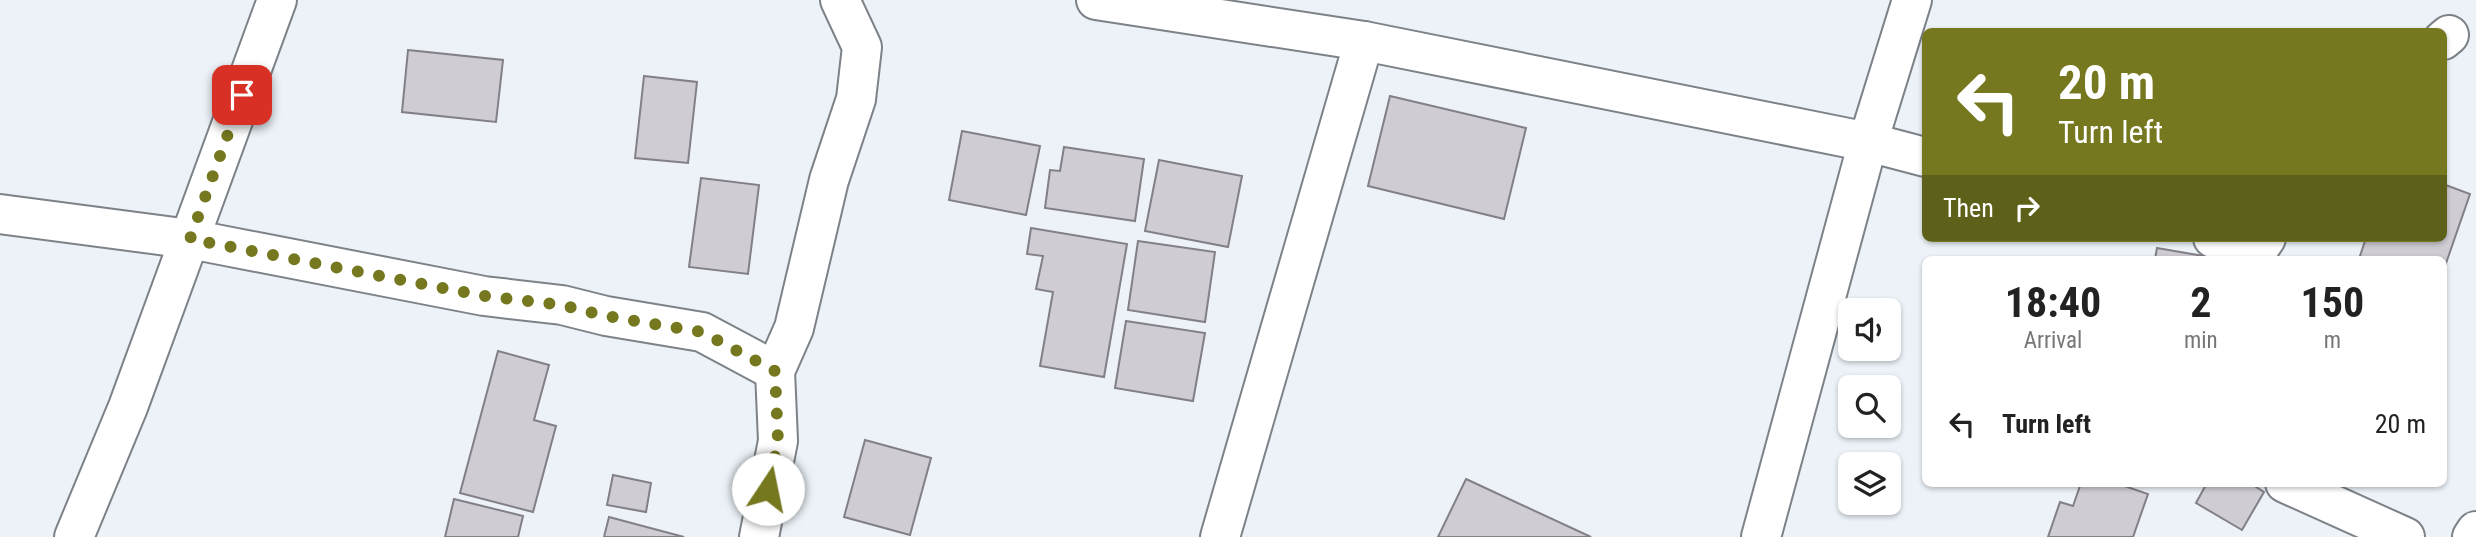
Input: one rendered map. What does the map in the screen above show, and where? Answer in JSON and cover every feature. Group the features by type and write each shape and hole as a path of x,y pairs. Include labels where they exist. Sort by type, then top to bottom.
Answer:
{"street":[{"path":"74,537 128,407 276,0"},
{"path":"759,537 778,441 775,371 794,328 830,180 856,99 862,47 840,0"},
{"path":"1096,0 1364,41 1868,142 1922,156"},
{"path":"1761,537 1868,142 1912,0"},
{"path":"1220,537 1364,41"},
{"path":"0,214 190,239 484,296 562,305 606,316 702,332 775,371"},
{"path":"2230,242 2260,249"},
{"path":"2294,487 2405,537"},
{"path":"2472,537 2476,531"}],"building":[{"path":"408,50 503,60 496,122 402,112"},
{"path":"644,76 697,82 688,163 635,158"},
{"path":"1390,96 1526,128 1504,219 1368,186"},
{"path":"962,131 1040,146 1026,215 949,200"},
{"path":"1064,147 1144,159 1135,221 1045,208 1050,170 1060,171"},
{"path":"1159,160 1242,176 1228,247 1145,231"},
{"path":"701,178 759,185 748,274 689,267"},
{"path":"2447,185 2470,194 2447,260 2447,256 2360,256 2365,242 2447,242"},
{"path":"1031,228 1127,244 1104,377 1040,366 1053,292 1036,289 1043,256 1027,254"},
{"path":"1138,241 1215,252 1205,322 1128,310"},
{"path":"2157,248 2204,256 2156,256"},
{"path":"1126,321 1205,333 1193,401 1115,388"},
{"path":"498,351 549,365 534,420 556,426 533,512 460,493"},
{"path":"865,440 931,458 910,535 844,517"},
{"path":"613,475 651,483 646,512 607,505"},
{"path":"1466,479 1591,537 1438,537"},
{"path":"2080,487 2128,487 2148,494 2133,537 2048,537 2060,502 2073,506"},
{"path":"2205,487 2256,487 2264,492 2242,530 2196,503"},
{"path":"454,499 523,516 518,537 445,537"},
{"path":"609,517 684,537 604,537"}],"route":[{"path":"242,95 190,239 484,296 562,305 606,316 702,332 775,371 778,441 768,489"}]}
